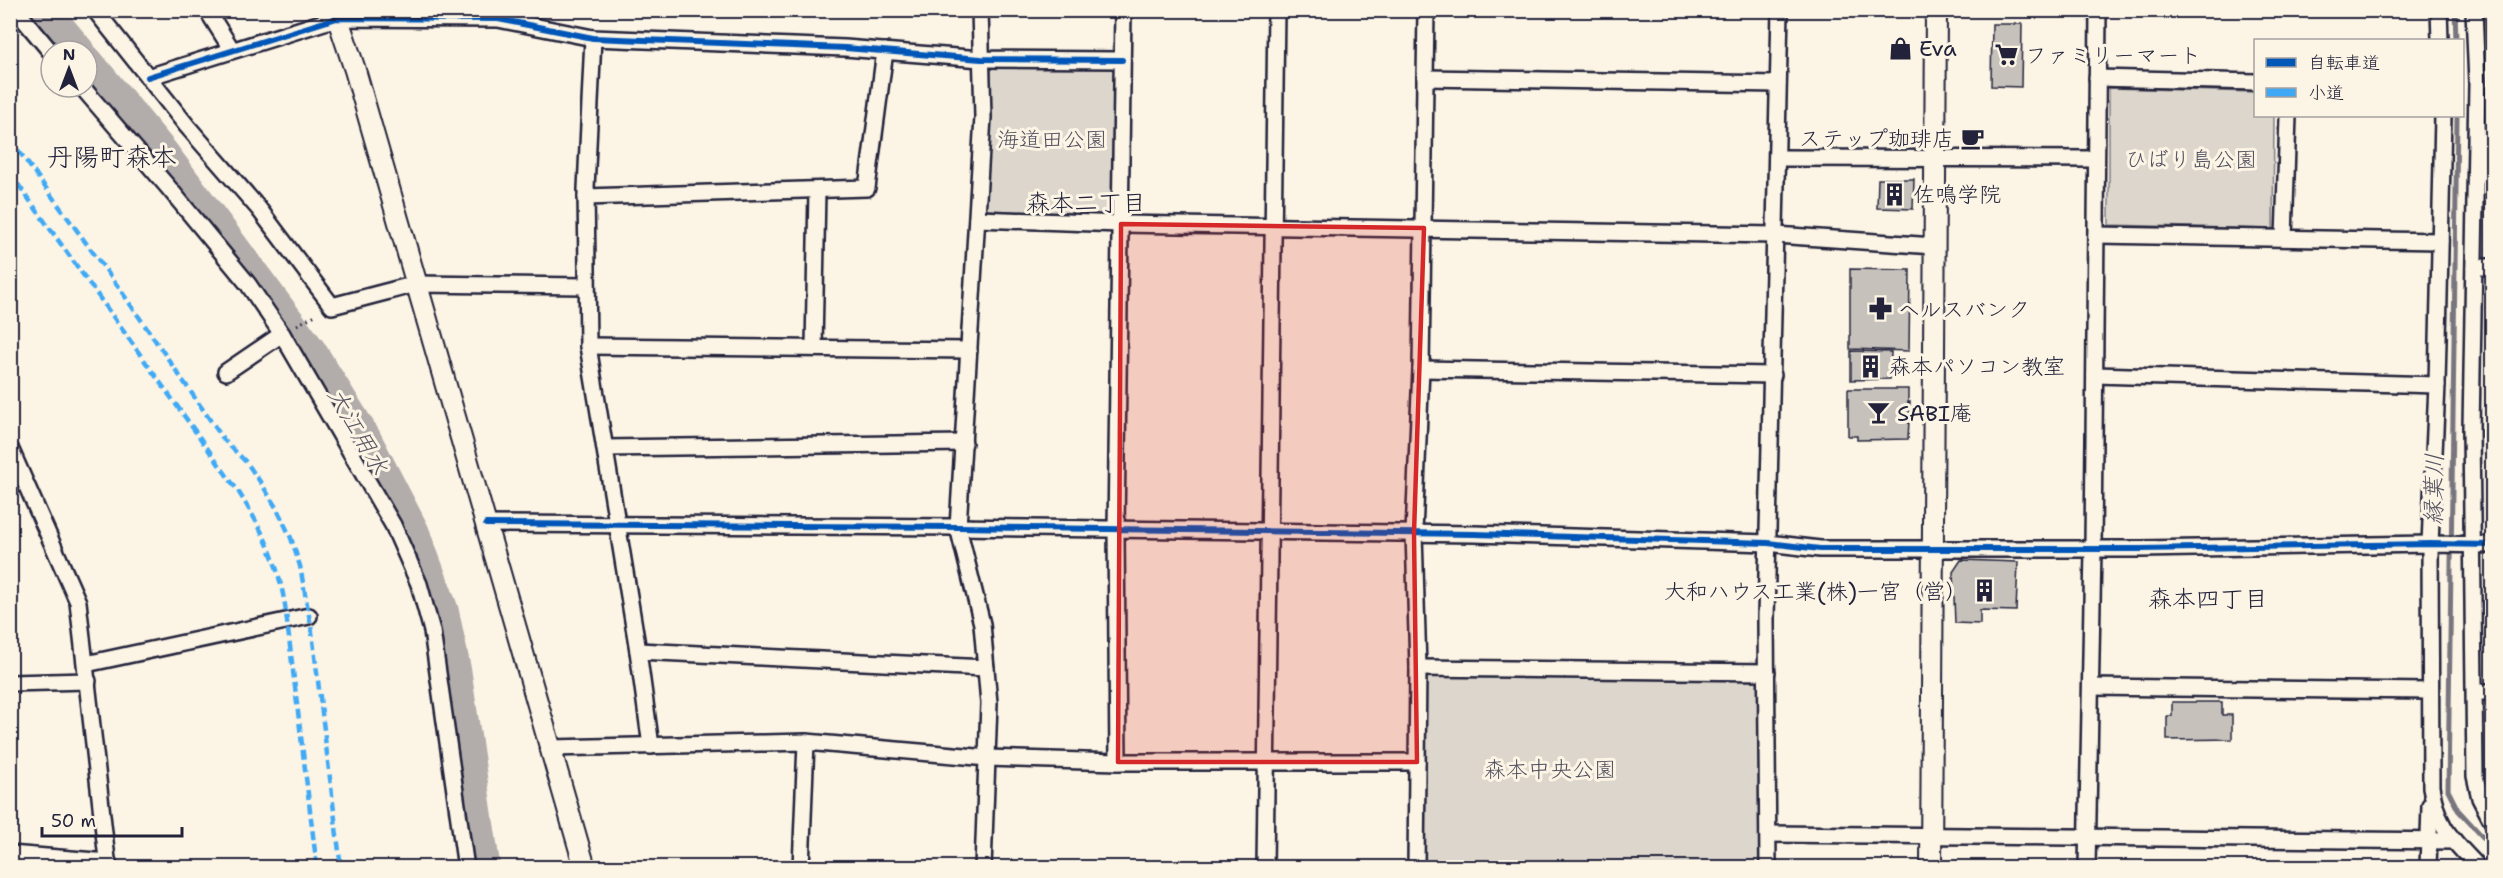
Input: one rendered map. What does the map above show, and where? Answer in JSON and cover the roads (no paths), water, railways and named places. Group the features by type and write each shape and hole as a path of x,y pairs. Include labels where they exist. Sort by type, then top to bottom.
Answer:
{"street":[{"path":"16,10 40,39"},
{"path":"95,10 259,209 332,306 416,284 586,286"},
{"path":"207,10 232,50"},
{"path":"980,10 982,117 958,527 982,624 989,703 982,867"},
{"path":"1118,762 1116,530 1123,10"},
{"path":"1265,867 1268,532 1276,226 1276,10"},
{"path":"1416,867 1418,668 1414,533 1421,369 1426,10"},
{"path":"1768,867 1768,543 1780,10"},
{"path":"1931,867 1936,10"},
{"path":"2087,867 2093,549 2098,10"},
{"path":"2439,10 2440,39"},
{"path":"2474,10 2477,84 2470,545 2475,692 2475,776 2480,798 2493,821"},
{"path":"148,77 336,14 498,15 593,38 885,51 981,59 1122,60"},
{"path":"336,14 585,867"},
{"path":"593,38 586,197 588,346 618,523 651,746"},
{"path":"586,197 867,188 885,51"},
{"path":"1425,78 1778,84"},
{"path":"2097,78 2254,82"},
{"path":"92,99 168,187 285,332 393,525 419,584 432,631 466,867"},
{"path":"2284,238 2288,117"},
{"path":"2428,867 2443,117"},
{"path":"1777,158 2096,159"},
{"path":"814,348 817,190"},
{"path":"977,219 1121,224 1776,235 1934,246"},
{"path":"2096,235 2440,241"},
{"path":"2474,267 2493,267"},
{"path":"226,372 285,332"},
{"path":"588,346 969,350"},
{"path":"1421,369 1773,375"},
{"path":"2095,375 2437,385"},
{"path":"605,448 964,443"},
{"path":"10,448 78,602 108,865 10,854"},
{"path":"486,524 618,523 1414,533 1768,543 1820,549 2493,545"},
{"path":"86,663 309,616"},
{"path":"638,651 986,668"},
{"path":"1418,668 1767,672"},
{"path":"10,683 88,681"},
{"path":"2091,687 2430,691"},
{"path":"2475,692 2493,692"},
{"path":"550,748 806,742 988,758 1118,762 1417,762"},
{"path":"801,867 806,742"},
{"path":"2431,787 2435,812 2447,835 2479,867"},
{"path":"1768,834 2454,841"}],"waterway":[{"name":"大江用水","path":"44,10 68,39"},
{"name":"縁葉川","path":"2455,10 2456,39"},
{"name":"大江用水","path":"99,77 163,154 310,351 365,439 413,532 442,610 455,672 484,868"},
{"name":"縁葉川","path":"2457,117 2448,790 2458,810 2492,847"}],"place":[{"name":"Eva","path":"1901,48"},
{"name":"ファミリーマート","path":"2007,55"},
{"name":"ステップ珈琲店","path":"1972,138"},
{"name":"佐鳴学院","path":"1895,194"},
{"name":"ヘルスバンク","path":"1880,309"},
{"name":"森本パソコン教室","path":"1871,366"},
{"name":"SABI庵","path":"1879,413"},
{"name":"大和ハウス工業(株)一宮（営）","path":"1985,591"}],"district":[{"name":"丹陽町森本","path":"112,157"},
{"name":"森本二丁目","path":"1086,203"},
{"name":"森本四丁目","path":"2208,599"}],"park label":[{"name":"海道田公園","path":"1052,139"},
{"name":"ひばり島公園","path":"2191,159"},
{"name":"森本中央公園","path":"1550,769"}]}
